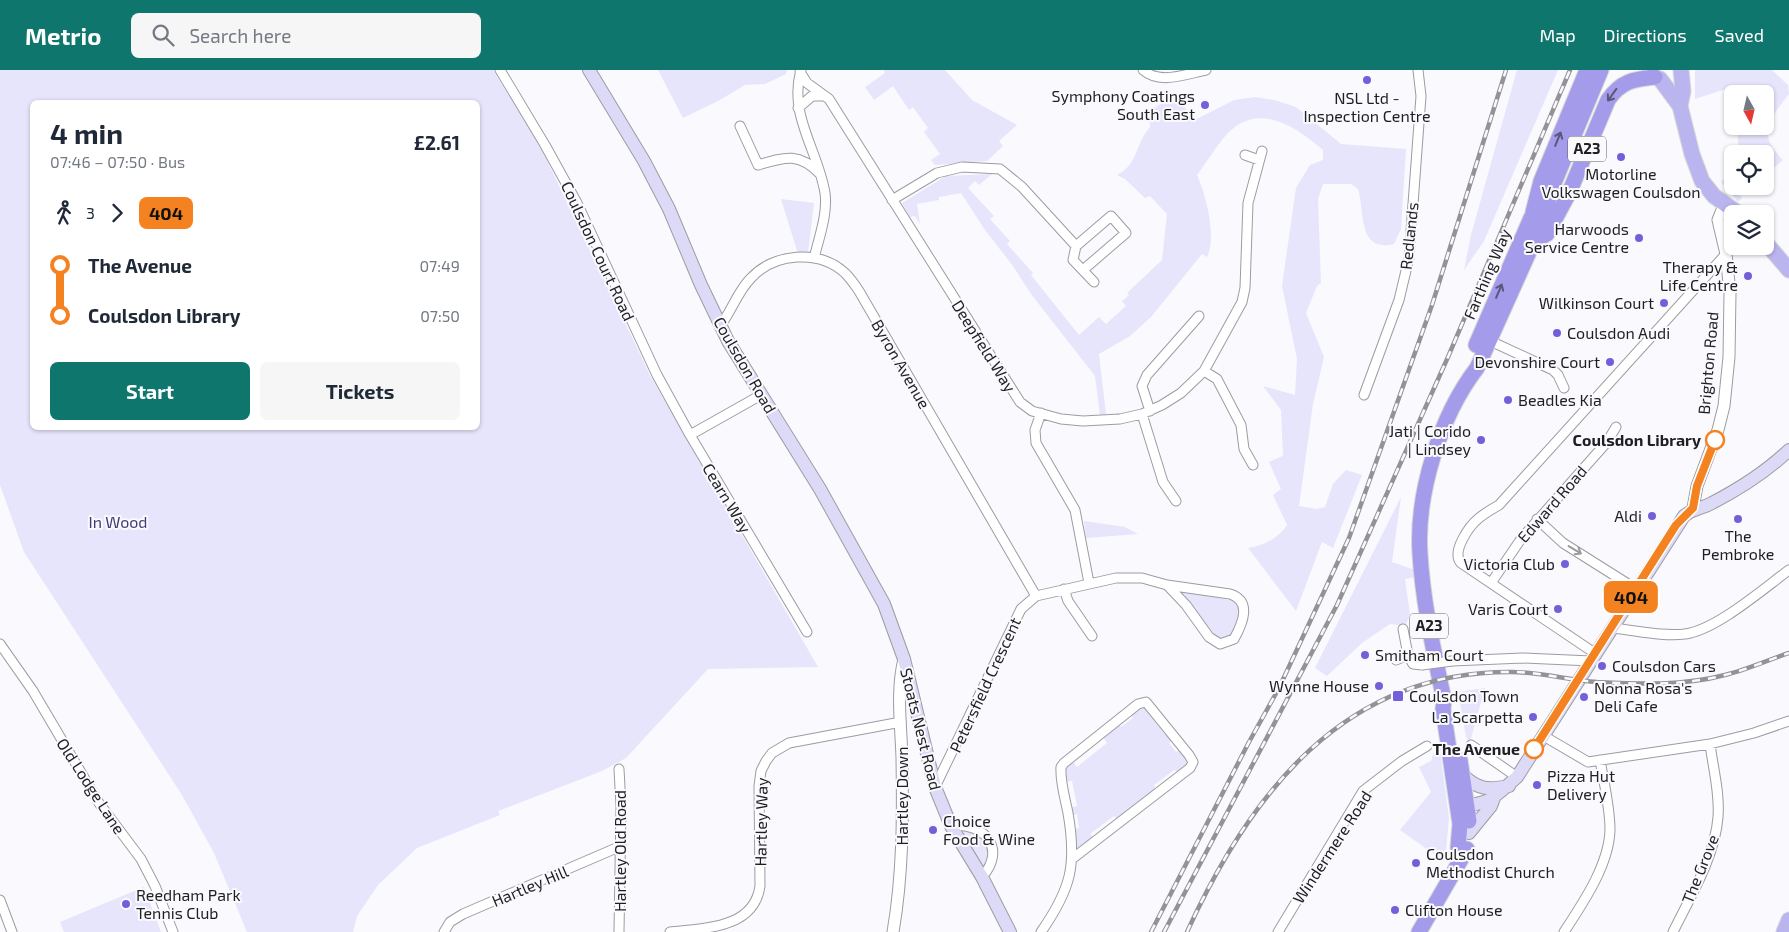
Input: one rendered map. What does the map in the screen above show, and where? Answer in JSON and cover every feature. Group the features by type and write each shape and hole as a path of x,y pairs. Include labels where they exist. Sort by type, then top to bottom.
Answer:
{"highway":[{"name":"A23","path":"1531,218 1541,181 1586,70"},
{"name":"Farthing Way","path":"1484,338 1534,240 1563,160 1601,70"},
{"name":"A23","path":"1534,240 1547,234 1569,193 1608,100 1615,90 1630,80 1670,73"},
{"name":"Farthing Way","path":"1462,857 1458,847 1463,806 1463,775 1432,644 1420,552 1423,502 1435,452 1450,414 1464,384 1477,368 1484,338 1531,218 1554,183"},
{"name":"Farthing Way","path":"1444,700 1443,709 1463,806"},
{"name":"A23","path":"1419,932 1468,848 1469,833 1463,806"}],"main road":[{"name":"Coulsdon Road","path":"588,70 644,161 669,209 720,326 869,575 891,621 904,659"},
{"path":"1670,73 1680,106"},
{"path":"1670,73 1697,170 1707,188 1724,205"},
{"path":"1774,252 1789,270"},
{"path":"1463,806 1494,798 1513,781 1594,657 1676,525 1693,508 1704,508 1750,481 1789,450"},
{"name":"Stoats Nest Road","path":"904,659 934,787 952,826 982,877 1010,932"},
{"path":"1463,775 1484,789 1513,781"},
{"path":"1469,833 1491,806 1494,798"},
{"path":"1784,932 1789,920"}],"street":[{"name":"Coulsdon Court Road","path":"500,70 546,145 577,203 657,375 690,435"},
{"path":"1143,70 1151,76 1160,78 1206,70"},
{"name":"Redlands","path":"1364,396 1399,300 1409,258 1420,96 1418,70"},
{"path":"800,71 796,87 798,108 825,195 814,258"},
{"name":"Deepfield Way","path":"800,71 822,96 829,99 1020,402 1041,413 1083,421 1120,419 1146,412 1181,393 1204,371 1242,302 1246,288 1248,203 1261,155 1245,155"},
{"path":"798,108 812,96 822,96"},
{"path":"740,126 758,165 781,158 792,157 813,166 820,174"},
{"path":"892,200 937,173 962,167 1000,169 1022,187 1076,246"},
{"name":"Brighton Road","path":"1724,205 1718,220 1724,246"},
{"path":"1083,270 1126,233 1111,216 1076,246 1074,260 1083,270 1094,282"},
{"path":"1594,657 1461,563 1458,557 1458,550 1477,520 1499,505 1725,255"},
{"name":"Brighton Road","path":"1693,508 1697,486 1718,430 1725,397 1731,312 1726,255"},
{"name":"Byron Avenue","path":"720,326 751,278 767,264 791,257 814,258 824,260 845,273 859,291 1036,596"},
{"path":"1176,501 1163,482 1146,412 1142,386 1147,375 1199,316"},
{"path":"1484,338 1553,370 1558,375 1564,388"},
{"path":"1204,371 1217,379 1241,425 1244,449 1252,465"},
{"path":"690,435 761,395"},
{"path":"1041,413 1035,430 1036,443 1075,510 1088,583"},
{"name":"Edward Road","path":"1491,583 1537,519 1607,442 1616,427"},
{"name":"Cearn Way","path":"690,435 807,632"},
{"path":"1537,519 1563,543 1636,589"},
{"path":"1612,628 1670,634 1685,634 1700,630 1727,614 1789,570"},
{"path":"1036,596 1116,578 1142,578 1167,585 1237,596 1242,601 1244,614 1234,639 1220,644 1209,638 1186,606 1167,585"},
{"path":"1064,589 1085,634"},
{"name":"Petersfield Crescent","path":"934,787 1022,609 1036,596"},
{"path":"1403,629 1408,654 1413,664 1422,666 1452,661 1594,657"},
{"name":"Old Lodge Lane","path":"0,644 33,692 99,803 142,859 173,932"},
{"path":"1396,660 1408,654"},
{"name":"Hartley Down","path":"893,932 901,888 901,722 899,692 904,659"},
{"path":"1041,932 1060,903 1072,870 1062,767 1064,762 1138,704 1146,702 1193,762 1190,768 1072,859"},
{"path":"1542,735 1585,762 1710,744 1754,733 1789,721"},
{"name":"Hartley Way","path":"670,932 714,927 742,917 753,906 758,897 760,886 759,786 761,771 772,753 789,742 901,722"},
{"name":"The Grove","path":"1674,932 1716,832 1718,801 1710,744"},
{"path":"1471,745 1513,781"},
{"name":"Windermere Road","path":"1278,932 1363,791 1402,761 1420,754 1427,746"},
{"path":"1564,932 1597,874 1608,846 1609,817 1600,760"},
{"name":"Hartley Old Road","path":"619,770 621,846 619,932"},
{"path":"952,826 971,826 986,835 993,853 991,863 982,877"},
{"name":"Hartley Hill","path":"444,932 450,922 463,914 621,846"},
{"path":"0,900 12,932"}],"green space":[{"name":"In Wood","path":"0,70 493,70 541,148 651,377 818,667 708,669 626,758 602,771 498,811 500,815 417,848 378,885 357,916 353,932 247,932 214,853 182,795 24,552 0,485"},
{"path":"658,70 787,70 786,74 765,84 745,85 683,118"},
{"path":"884,70 945,70 972,100 1017,125 999,141 1003,146 987,161 935,165 931,160 940,154 924,132 928,128 913,107 909,110 893,86 874,100 865,87 885,73"},
{"path":"1517,70 1558,70 1484,241 1464,270 1471,235"},
{"path":"1695,70 1772,70 1788,85 1789,94 1774,114 1774,85 1724,85 1724,90 1695,99"},
{"path":"1255,97 1274,100 1296,107 1341,144 1406,149 1401,229 1394,244 1382,245 1374,242 1368,236 1358,189 1351,184 1323,184 1318,199 1321,283 1317,286 1306,313 1324,357 1313,404 1299,506 1317,509 1325,507 1333,484 1346,470 1362,475 1333,548 1322,542 1296,611 1248,548 1270,541 1280,534 1287,525 1273,495 1281,489 1269,462 1283,456 1281,410 1263,386 1295,395 1297,359 1282,286 1296,188 1310,165 1323,160 1323,150 1289,126 1264,118 1252,119 1239,124 1227,134 1197,175 1207,204 1211,228 1210,249 1207,257 1202,254 1151,317 1130,336 1099,354 1106,414 1100,415 1095,376 1031,294 961,193 917,204 920,224 915,216 910,217 902,203 946,176 992,174 979,185 975,181 968,188 994,216 990,219 1010,241 1007,244 1033,273 1031,275 1079,335 1099,317 1106,324 1126,306 1122,301 1129,295 1127,293 1162,260 1167,214 1150,196 1145,198 1125,179 1117,175 1129,166 1141,140 1150,127 1149,112 1165,101 1179,98 1193,121 1234,100"},
{"path":"1738,135 1768,135 1772,145 1738,145"},
{"path":"1774,148 1775,150 1783,160 1774,168"},
{"path":"1732,195 1740,195 1742,198 1738,202"},
{"path":"781,199 814,203 808,253 798,254"},
{"path":"1401,497 1392,562 1415,570 1415,577 1405,579 1410,615 1405,626 1390,624 1362,643 1327,676 1315,668"},
{"path":"1084,521 1125,527 1138,534 1086,538"},
{"path":"1181,590 1238,602 1238,621 1233,632 1229,636 1217,639 1179,593"},
{"path":"1485,688 1470,742 1466,737 1458,692"},
{"path":"1138,704 1155,710 1149,715 1165,735 1171,731 1176,737 1169,743 1176,752 1183,747 1193,762 1182,774 1174,770 1154,785 1157,794 1119,822 1114,816 1090,834 1096,840 1072,859 1070,830 1079,828 1077,814 1068,816 1067,808 1077,806 1072,781 1062,782 1064,763 1070,758 1077,767 1107,743 1101,734 1116,721 1121,727 1133,718 1128,712"},
{"path":"1440,750 1449,818 1445,862 1400,830 1431,792 1419,767 1431,761 1434,752"},
{"path":"960,827 977,831 991,848 985,870"},
{"name":"Reedham Park Tennis Club","path":"144,887 161,932 64,932 60,922"}],"railway":[{"path":"1151,932 1279,688 1349,538 1432,305 1506,70"},
{"path":"1164,932 1337,605 1448,357 1570,70"},
{"path":"1187,932 1212,881 1241,833 1273,789 1310,750 1352,717 1399,693 1452,677 1511,672 1533,673 1597,682 1677,683 1709,679 1733,673 1789,653"}],"bus line":[{"name":"404","path":"1534,749 1596,654 1676,525 1693,508 1697,486 1715,440"}],"place":[{"name":"NSL Ltd - Inspection Centre","path":"1367,80"},
{"name":"Symphony Coatings South East","path":"1205,105"},
{"name":"Motorline Volkswagen Coulsdon","path":"1621,157"},
{"name":"Harwoods Service Centre","path":"1639,238"},
{"name":"Therapy & Life Centre","path":"1748,276"},
{"name":"Wilkinson Court","path":"1664,303"},
{"name":"Coulsdon Audi","path":"1557,333"},
{"name":"Devonshire Court","path":"1610,362"},
{"name":"Beadles Kia","path":"1508,400"},
{"name":"Jati | Corido | Lindsey","path":"1481,440"},
{"name":"Coulsdon Library","path":"1715,440"},
{"name":"Aldi","path":"1652,516"},
{"name":"The Pembroke","path":"1738,519"},
{"name":"Victoria Club","path":"1565,564"},
{"name":"Varis Court","path":"1558,609"},
{"name":"Smitham Court","path":"1365,655"},
{"name":"Coulsdon Cars","path":"1602,666"},
{"name":"Wynne House","path":"1379,686"},
{"name":"Coulsdon Town","path":"1398,696"},
{"name":"Nonna Rosa's Deli Cafe","path":"1584,697"},
{"name":"La Scarpetta","path":"1533,717"},
{"name":"The Avenue","path":"1534,749"},
{"name":"Pizza Hut Delivery","path":"1537,785"},
{"name":"Choice Food & Wine","path":"933,830"},
{"name":"Coulsdon Methodist Church","path":"1416,863"},
{"name":"Reedham Park Tennis Club","path":"126,904"},
{"name":"Clifton House","path":"1395,910"}]}
